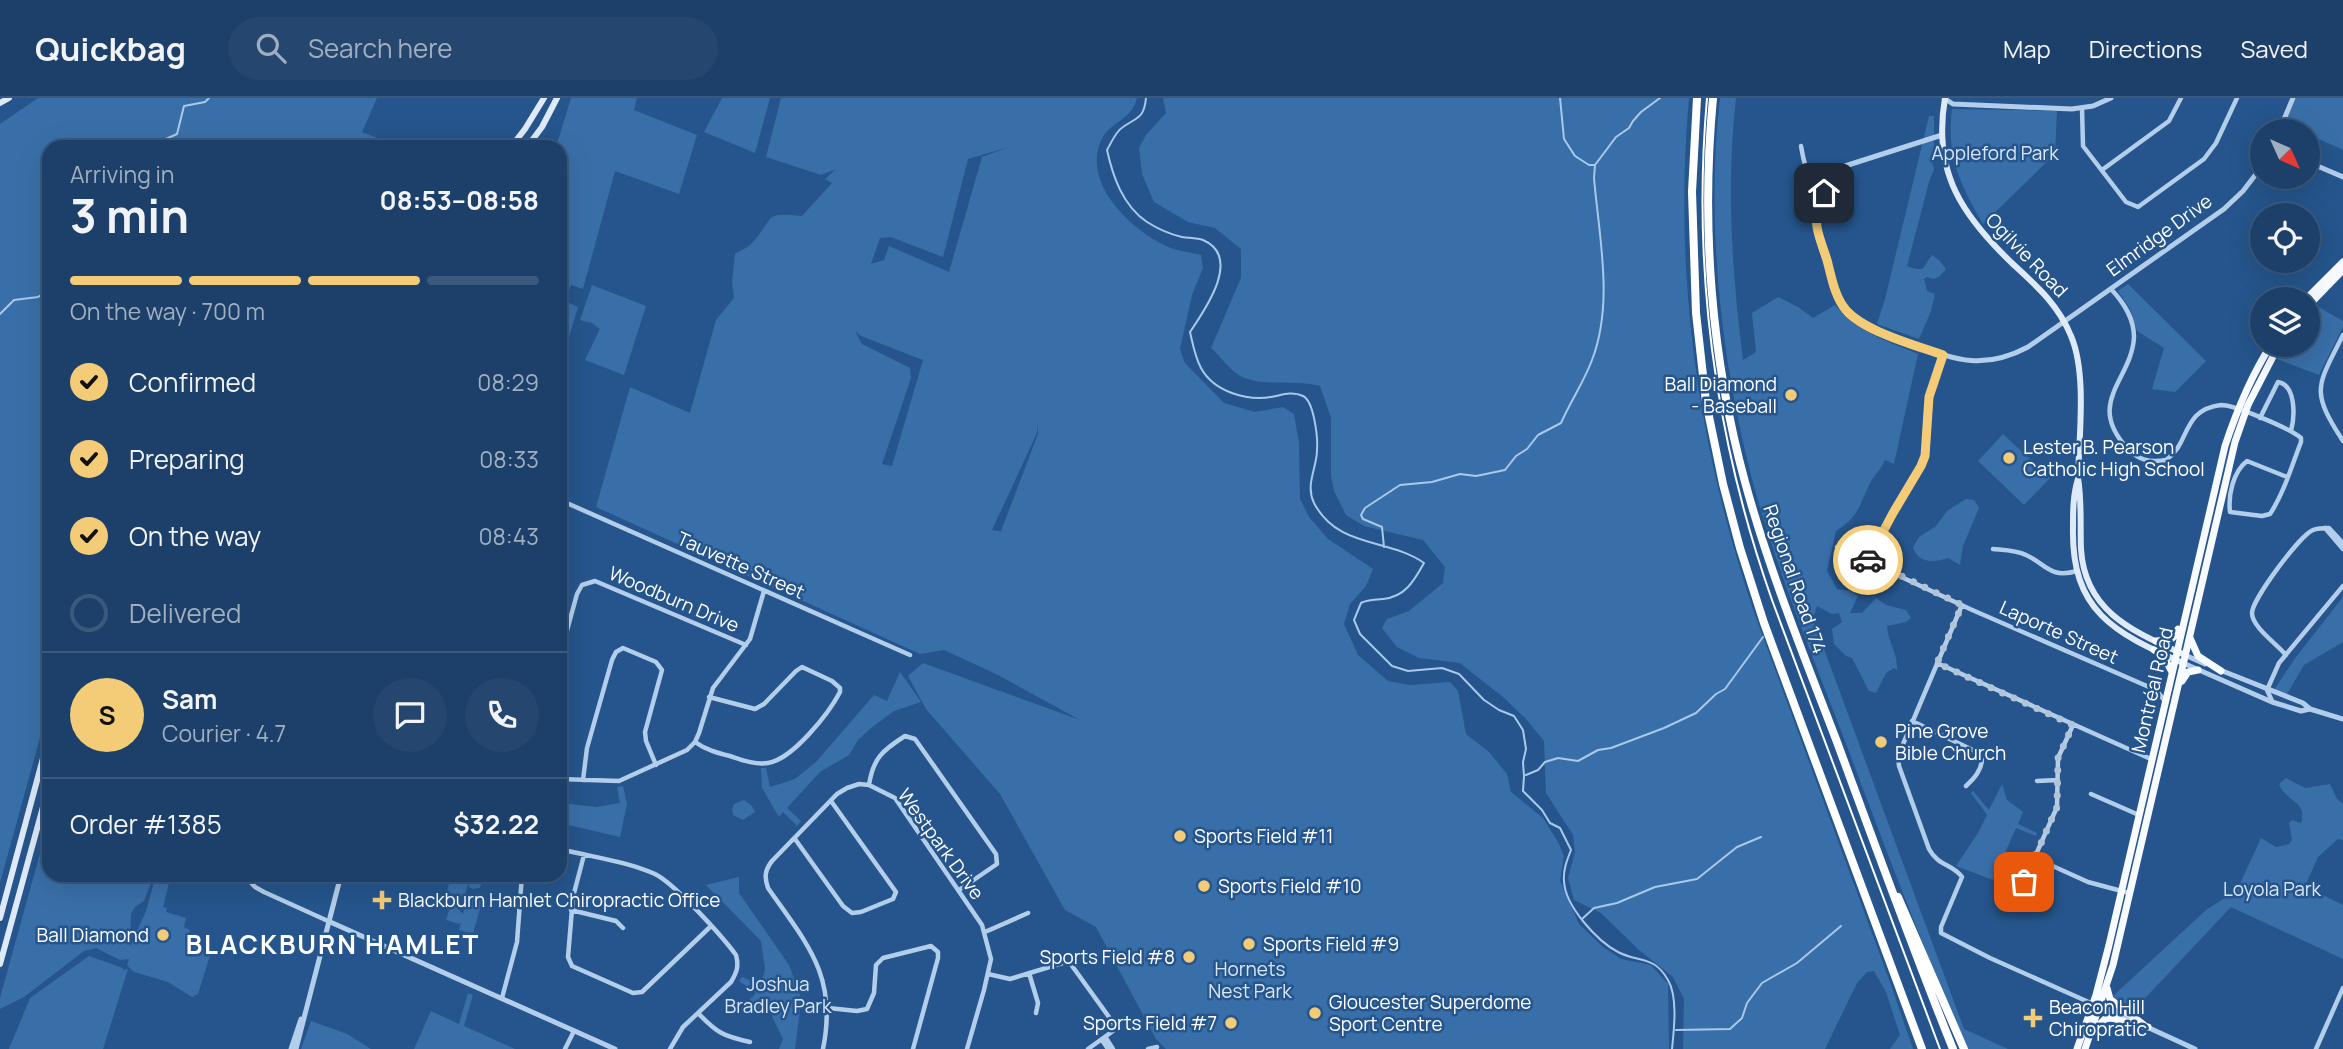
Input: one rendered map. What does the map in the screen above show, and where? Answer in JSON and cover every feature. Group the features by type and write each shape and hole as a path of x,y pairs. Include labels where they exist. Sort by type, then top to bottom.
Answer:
{"highway":[{"name":"Regional Road 174","path":"1697,98 1692,201 1696,313 1704,391 1723,484 1764,623 1920,1049"},
{"name":"Regional Road 174","path":"1713,98 1708,209 1711,271 1723,378 1744,481 1772,569 1901,919 1953,1049"},
{"path":"1876,847 1964,1049"}],"main road":[{"path":"0,103 9,98"},
{"path":"517,140 544,98"},
{"path":"532,140 557,98"},
{"name":"Ogilvie Road","path":"1945,99 1942,135 1948,171 1956,195 1970,219 1996,248 2056,306 2075,346 2080,369 2078,478 2081,492 2081,551 2089,582 2101,604 2115,618 2155,645"},
{"path":"2318,287 2343,262"},
{"path":"2320,294 2343,270"},
{"name":"Montréal Road","path":"2085,1049 2156,762 2180,657 2189,602 2242,410 2252,378 2265,357"},
{"name":"Montréal Road","path":"2242,410 2272,357"},
{"name":"Ogilvie Road","path":"2078,478 2074,490 2073,536 2077,571 2086,594 2101,615 2122,634 2180,657"},
{"name":"Montréal Road","path":"2169,703 2172,673 2189,638 2202,556"},
{"path":"2172,673 2167,660 2155,645 2174,638 2189,602"},
{"path":"2189,638 2198,656 2221,671"},
{"path":"2169,703 2178,697 2185,674 2198,670"},
{"path":"0,918 42,762"},
{"name":"Montréal Road","path":"2077,1049 2107,985 2138,815 2156,762"},
{"path":"0,964 42,811"},
{"path":"2107,985 2110,999 2148,1027"},
{"path":"2090,1035 2108,1018 2148,1027"}],"street":[{"path":"1945,99 1953,104 2031,104 2082,108 2111,98"},
{"path":"2102,170 2169,121 2181,98"},
{"path":"2082,108 2083,146 2126,202 2138,207 2204,159 2216,143 2237,98"},
{"path":"2284,119 2293,98"},
{"path":"1801,146 1808,173 1815,181 1827,187 1837,171 1845,166 1942,135"},
{"path":"2320,167 2343,177"},
{"name":"Elmridge Drive","path":"1827,187 1815,220 1842,306 1853,318 1870,328 1943,355 1970,361 2004,358 2028,347 2224,209 2250,184"},
{"path":"2111,289 2127,310 2133,331 2133,347 2113,390 2109,410 2119,437 2130,452 2146,461 2166,460 2180,446 2190,424 2201,412 2217,406 2242,410 2299,435 2301,442 2287,477 2270,514 2262,516 2230,512 2231,490 2247,461 2287,477"},
{"path":"2343,335 2322,377 2320,395 2322,405 2343,441"},
{"path":"1868,561 1925,456 1929,397 1943,355"},
{"path":"2260,418 2277,383 2285,383 2291,394 2291,431"},
{"name":"Tauvette Street","path":"567,503 910,655"},
{"path":"2324,527 2343,549"},
{"path":"2286,654 2254,622 2253,606 2294,545 2312,530 2329,528 2343,542"},
{"name":"Laporte Street","path":"1837,547 2155,690 2169,703"},
{"path":"1993,549 2027,555 2059,574 2077,571"},
{"name":"Woodburn Drive","path":"567,630 582,585 595,581 746,645"},
{"path":"2272,702 2267,690 2274,673 2286,654 2343,586"},
{"path":"567,779 619,781 679,755 695,742 713,688 750,639 764,591"},
{"path":"1962,605 1898,756 1899,766 1934,858 1960,872 1962,877 1941,927 1941,933 2105,1011 2148,1027 2194,1049"},
{"path":"583,780 587,748 612,660 616,652 623,648 656,662 662,670 645,732 656,765"},
{"name":"Ogilvie Road","path":"2180,657 2198,670 2272,702 2301,711 2310,709"},
{"name":"Ogilvie Road","path":"2180,657 2303,703 2310,709 2343,719"},
{"path":"1937,663 2156,762"},
{"path":"695,742 711,751 751,762 770,762 781,758 794,748 829,710 840,688 832,681 802,667 765,704 755,709 709,697"},
{"path":"2155,690 2169,687"},
{"path":"2253,694 2267,690"},
{"path":"1912,721 1981,754 1981,764 1975,778 1966,786"},
{"path":"2015,902 2057,807 2058,758 2073,725"},
{"path":"869,785 875,761 884,751 905,736 915,738 996,854 997,864 960,890"},
{"path":"2037,781 2058,780"},
{"name":"Westpark Drive","path":"823,1049 828,1008 823,979 812,950 764,879 766,869 831,801 847,788 859,784 869,785 895,798 960,890 985,932 991,953 988,974 967,1049"},
{"path":"2091,794 2138,815"},
{"path":"795,839 843,906 852,912 861,912 893,899 896,892 831,801"},
{"path":"567,851 639,868 659,877 677,891 736,954 739,964 731,982 683,1027 670,1049"},
{"path":"583,855 573,897 568,957 572,966 633,993 642,992 710,927"},
{"path":"2035,858 2088,882 2125,892"},
{"path":"250,882 264,892 615,1049"},
{"path":"293,1049 339,882"},
{"path":"502,998 517,942 521,882"},
{"path":"572,910 616,921 623,928"},
{"path":"985,932 1028,913"},
{"path":"828,1008 857,1011 867,1009 874,993 876,965 883,958 931,946 938,952 938,958 913,1049"},
{"path":"988,974 1010,979 1070,963 1114,1024 1113,1031 1088,1049"},
{"path":"1029,973 1038,1003 1036,1013"},
{"path":"2316,1049 2343,988"},
{"path":"698,1013 714,1030 731,1038 750,1042"},
{"path":"565,1049 574,1031"},
{"path":"1104,1039 1111,1049"},
{"path":"1147,1049 1157,1047"}],"green space":[{"path":"38,98 377,98 362,132 382,140 42,140 42,730 0,883 0,124"},
{"path":"571,98 637,98 634,110 697,135 679,194 615,171 583,289 571,285 567,296 567,140 558,140"},
{"path":"722,98 770,98 755,153 704,132"},
{"name":"Hornets Nest Park","path":"781,98 1137,98 1130,112 1108,130 1100,143 1098,174 1113,203 1137,228 1168,247 1201,255 1203,268 1192,295 1180,349 1185,363 1224,403 1255,412 1283,407 1294,414 1299,443 1300,499 1309,517 1328,539 1373,569 1366,586 1350,604 1344,624 1358,655 1388,681 1410,685 1450,682 1458,691 1466,734 1489,752 1507,774 1511,792 1543,818 1558,842 1564,856 1560,881 1579,924 1603,947 1621,959 1651,965 1668,984 1669,1049 1166,1049 1156,1039 1096,927 1065,910 1000,794 926,709 908,676 923,663 1080,720 998,675 944,650 920,654 596,507 630,387 690,413 716,320 734,298 732,281 735,254 751,244 771,218 781,215 802,216 832,183 825,179 836,169 821,175 766,157","holes":["1009,147 982,157 949,272 889,246 884,260 871,264 880,238 891,237 943,257 968,159","855,331 861,336 923,360 892,466 882,464 911,378 910,368 862,344","1038,422 1038,434 1001,531 1005,532 992,530 1037,433"]},
{"path":"1163,98 1689,98 1685,164 1688,295 1705,425 1718,489 1755,615 1913,1049 1890,1049 1900,1035 1886,992 1874,971 1867,972 1857,983 1825,1049 1683,1049 1684,999 1673,977 1639,950 1601,913 1574,900 1568,878 1575,852 1573,835 1546,793 1544,741 1504,698 1460,663 1419,658 1397,647 1382,628 1387,619 1409,611 1443,583 1445,567 1423,540 1364,526 1346,515 1334,491 1331,476 1331,418 1320,386 1247,379 1235,372 1211,348 1241,278 1241,249 1215,228 1188,222 1154,202 1142,174 1139,148 1146,135 1166,113"},
{"path":"1720,98 1736,98 1731,196 1736,295 1743,360 1756,352 1752,313 1778,297 1813,318 1835,305 1863,329 1918,354 1894,464 1885,460 1857,511 1836,531 1827,571 1837,589 1850,591 1858,596 1850,613 1862,613 1876,598 1886,605 1906,610 1911,618 1906,622 1887,626 1897,670 1894,668 1886,673 1876,693 1869,691 1852,658 1846,656 1834,644 1832,629 1842,622 1839,613 1832,614 1817,606 1813,619 1964,1029 2008,1049 1968,1049 1964,1042 1810,650 1757,497 1734,400 1720,299 1715,197"},
{"path":"2296,98 2343,98 2343,150 2320,139 2320,119 2286,119"},
{"name":"Appleford Park","path":"1952,109 2057,111 2055,154 1983,224 1962,183 1953,155"},
{"path":"1929,116 1934,116 1931,159 1934,169 1907,266 1921,269 1932,255 1946,269 1934,279 1924,279 1927,291 1935,294 1919,339 1877,324"},
{"path":"2128,284 2206,361 2175,392 2152,389 2164,348 2137,331 2130,309 2118,291"},
{"path":"592,285 646,306 624,375 585,360 600,329 592,323 580,320"},
{"path":"567,302 578,307 567,344"},
{"path":"2320,308 2343,321 2343,327 2319,375 2277,359 2320,357"},
{"path":"2003,434 2050,478 2024,505 1978,461"},
{"path":"1966,499 1974,500 1979,508 1963,546 1960,565 1948,558 1932,561 1918,556 1913,547 1919,537 1936,526 1947,511"},
{"path":"2343,597 2343,642 2304,665 2287,694 2274,690 2296,657"},
{"path":"900,672 921,702 894,711 858,740 849,755 820,772 787,808 801,821 797,826 783,812 779,817 762,788 761,768 766,768 770,787 795,779 816,762 874,695 887,701"},
{"name":"Loyola Park","path":"2286,778 2305,788 2330,784 2337,799 2343,804 2343,840 2338,839 2318,857 2305,886 2343,905 2343,959 2231,907 2134,1010 2113,996 2206,910 2237,890 2261,838 2276,847 2289,844 2292,840 2289,823 2292,820 2301,823 2302,815 2299,805 2279,784"},
{"path":"2002,784 2007,800 2023,812 2018,824 2037,833 2036,836 2016,828 1993,880 1956,866 1987,815 1971,793 1973,791 1989,810"},
{"path":"623,786 627,804 620,837 567,825 567,804 597,807 620,803 617,787"},
{"path":"744,800 755,812 743,820 733,815 732,809 734,804"},
{"path":"42,846 42,882 151,882 144,901 135,907 131,914 130,947 146,911 154,882 169,882 163,907 167,908 166,912 186,918 184,927 190,930 187,943 211,952 198,994 192,997 168,982 134,972 127,965 129,959 120,960 96,948 84,951 24,997 0,1009 0,998"},
{"name":"Joshua Bradley Park","path":"739,877 739,893 789,965 800,995 800,1005 821,1003 821,1009 800,1009 795,1049 779,1049 783,1039 771,1014 740,1009 756,993 739,981 742,977 761,985 765,969 761,941 706,885"},
{"path":"449,882 469,882 464,897 447,892"},
{"path":"470,882 482,882 480,888 469,887"},
{"path":"468,897 482,901 473,934 459,930 461,922 459,924 446,920 450,907 456,907 463,914"},
{"path":"89,956 123,970 128,969 103,1049 9,1049 30,998"},
{"path":"468,993 473,995 464,1026 515,1049 414,1049 431,1011 459,1024"},
{"path":"311,1021 347,1034 371,1049 301,1049"}],"waterway":[{"path":"164,140 177,134 184,106 205,102 209,98"},
{"path":"1146,98 1142,114 1118,131 1107,150 1120,190 1131,208 1151,225 1168,233 1203,240 1214,248 1220,259 1217,284 1190,332 1201,368 1214,383 1242,396 1262,398 1295,394 1307,399 1314,420 1317,444 1311,489 1314,503 1324,518 1350,536 1410,555 1424,563 1412,582 1397,595 1361,603 1354,620 1360,634 1392,666 1408,671 1442,668 1459,674 1484,700 1514,716 1523,730 1526,749 1523,791 1542,810 1550,823 1560,828 1571,850 1564,877 1570,901 1584,922 1610,947 1652,963 1663,972 1673,995 1672,1049"},
{"path":"1560,98 1564,139 1575,156 1589,165 1594,165"},
{"path":"1384,547 1382,527 1363,519 1361,515 1365,508 1400,485 1432,482 1460,474 1476,476 1505,470 1538,435 1561,423 1592,360 1602,316 1603,270 1595,165 1616,137 1629,128 1641,112 1660,98"},
{"path":"0,314 14,300 42,294"},
{"path":"1526,775 1538,770 1545,762 1558,758 1578,761 1598,750 1611,748 1664,728 1696,713 1725,689 1763,637"},
{"path":"1582,919 1594,908 1617,903 1655,887 1697,879 1737,847 1761,837"},
{"path":"1676,1030 1730,1029 1742,1018 1747,1003 1762,983 1797,963 1841,926"}],"tram line":[{"path":"1707,98 1703,162 1706,290 1712,353 1736,477 1772,600 1940,1049"}],"way so far":[{"path":"1868,560 1962,605 1937,663 2073,725 2058,758 2059,801 2024,882"}],"place":[{"name":"Ball Diamond - Baseball","path":"1791,395"},
{"name":"Lester B. Pearson Catholic High School","path":"2009,458"},
{"name":"Pine Grove Bible Church","path":"1881,742"},
{"name":"Sports Field #11","path":"1180,836"},
{"name":"Sports Field #10","path":"1204,886"},
{"name":"Blackburn Hamlet Chiropractic Office","path":"382,900"},
{"name":"Ball Diamond","path":"163,935"},
{"name":"Sports Field #9","path":"1249,944"},
{"name":"Sports Field #8","path":"1189,957"},
{"name":"Gloucester Superdome Sport Centre","path":"1315,1013"},
{"name":"Beacon Hill Chiropratic","path":"2033,1018"},
{"name":"Sports Field #7","path":"1231,1023"}],"district":[{"name":"BLACKBURN HAMLET","path":"333,944"}],"route":[{"path":"1824,193 1816,212 1816,228 1839,300 1847,312 1858,323 1943,355 1929,397 1925,456 1868,560"}]}
